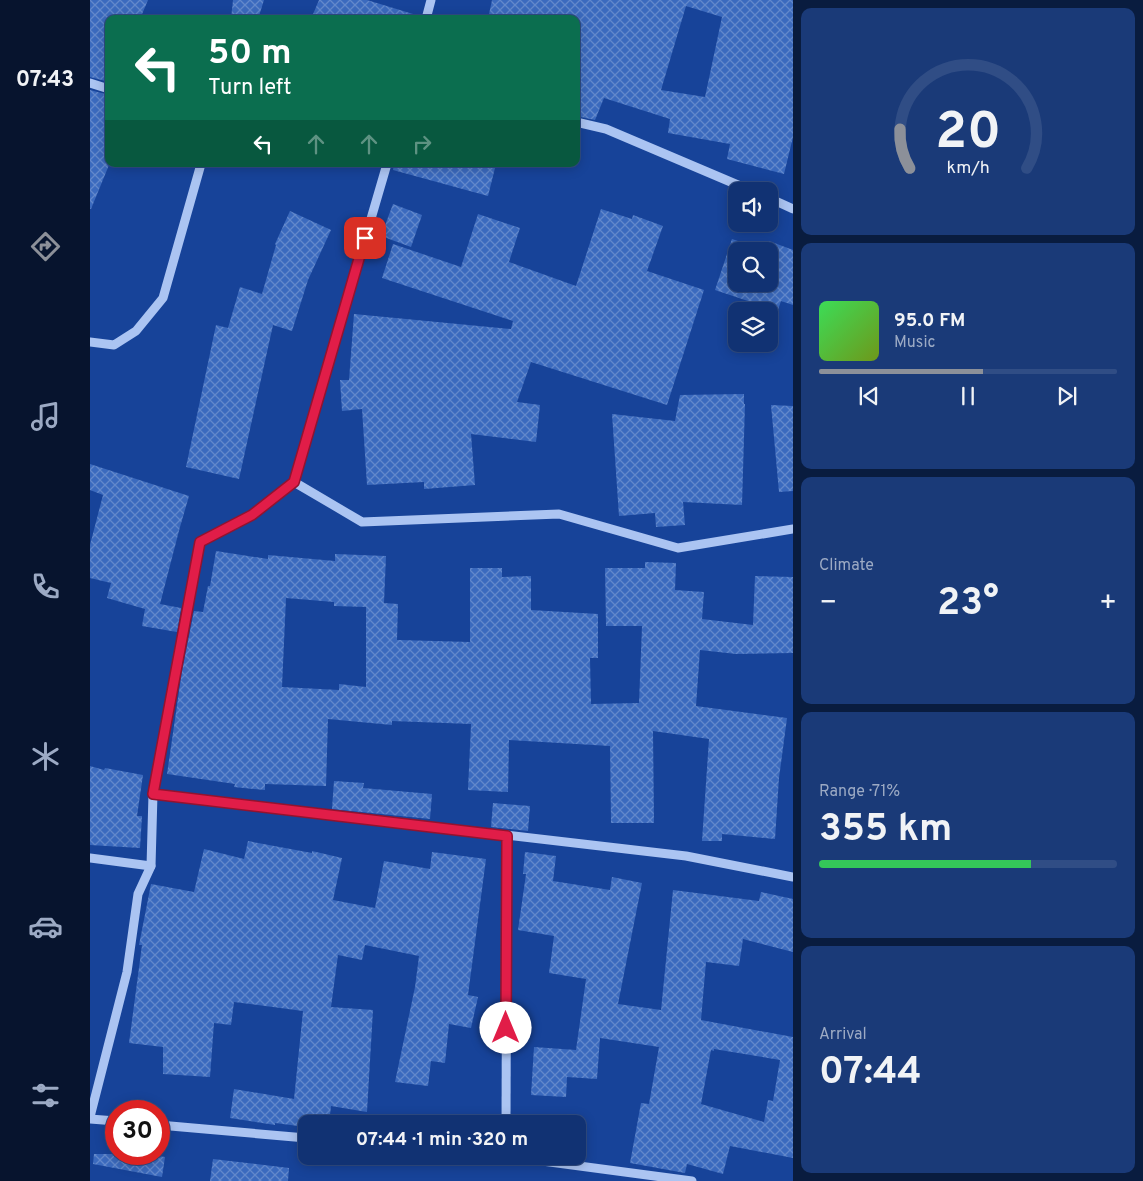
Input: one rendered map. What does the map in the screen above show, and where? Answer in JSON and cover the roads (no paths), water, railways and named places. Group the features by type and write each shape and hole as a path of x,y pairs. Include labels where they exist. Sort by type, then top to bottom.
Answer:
{"street":[{"path":"427,15 430,0"},
{"path":"90,83 105,88"},
{"path":"580,123 606,130 730,182"},
{"path":"90,342 114,344 136,331 163,298 200,167"},
{"path":"105,1120 90,1118 127,972 138,894 151,866 153,794 200,542 252,515 294,482 386,167"},
{"path":"778,202 793,209"},
{"path":"294,482 362,522 559,514 678,548 793,528"},
{"path":"153,794 686,856 793,877"},
{"path":"506,1115 507,836"},
{"path":"90,858 151,866"},
{"path":"170,1126 298,1137"},
{"path":"572,1165 692,1181"}]}
